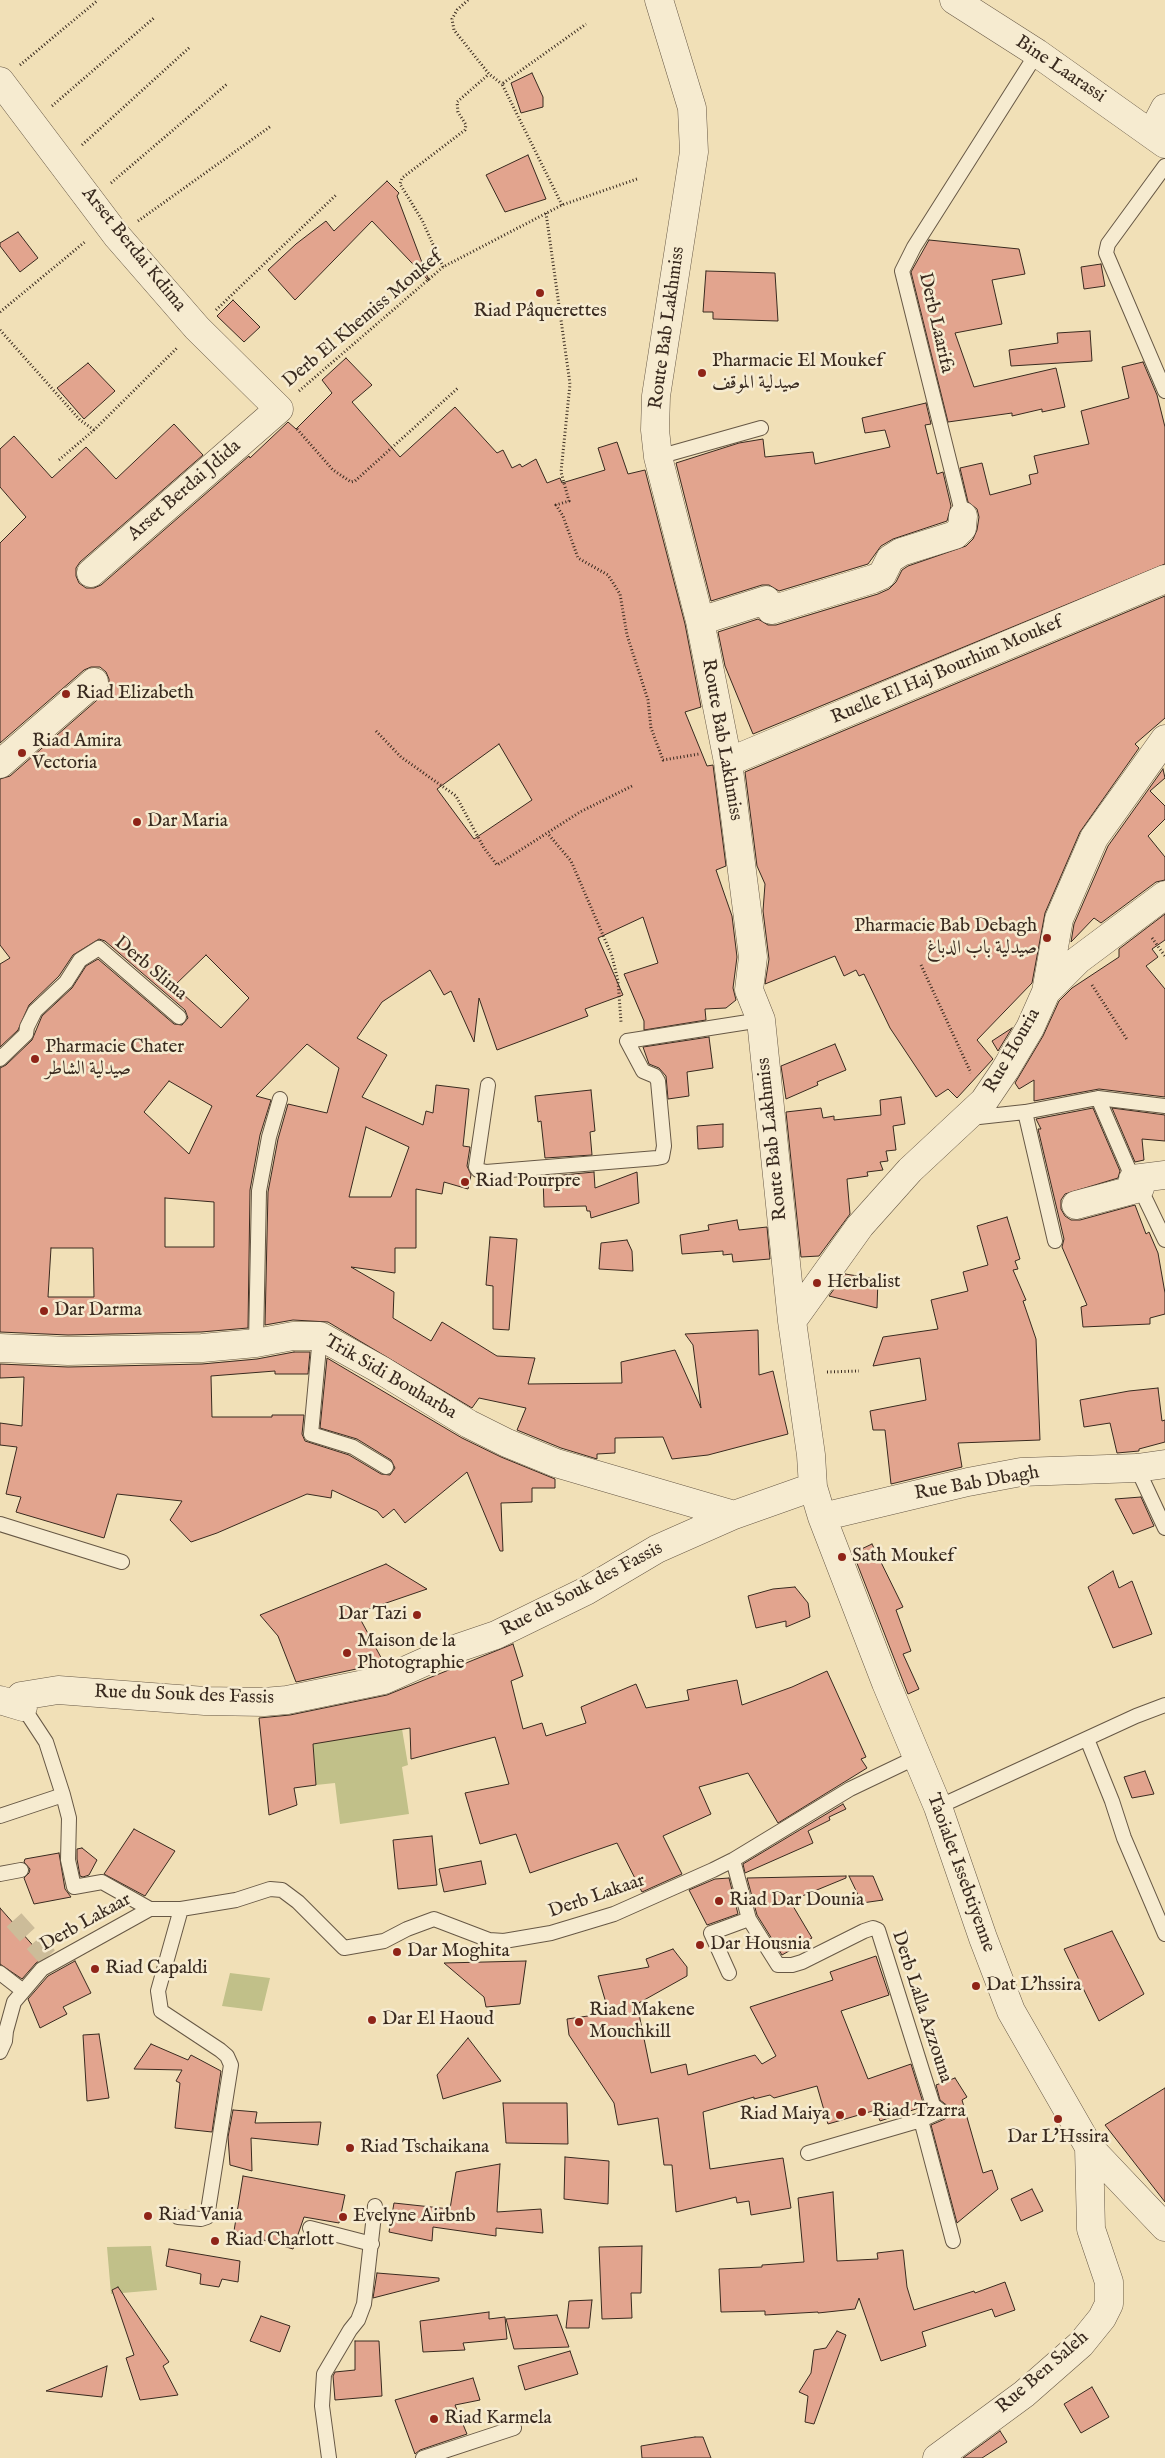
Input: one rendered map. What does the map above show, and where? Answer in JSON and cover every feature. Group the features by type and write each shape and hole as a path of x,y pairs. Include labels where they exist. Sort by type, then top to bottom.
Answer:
{"street":[{"name":"Route Bab Lakhmiss","path":"659,0 692,108 694,152 656,396 655,430 658,457 700,621 726,751 753,956 749,990 761,1020 792,1321 811,1455 813,1487"},
{"name":"Bine Laarassi","path":"954,0 1037,54 1158,138"},
{"name":"Arset Berdai Kdima","path":"8,75 33,122 92,200 112,230 197,328 279,408"},
{"path":"1158,138 1165,108"},
{"name":"Arset Berdai Jdida","path":"91,573 279,408"},
{"path":"700,621 766,600 771,610 873,579 882,575 890,559 901,552 955,535 962,528 963,516"},
{"name":"Ruelle El Haj Bourhim Moukef","path":"726,751 1165,579"},
{"path":"0,764 94,682"},
{"name":"Rue Houria","path":"792,1321 860,1226 910,1170 974,1110 1030,1028 1046,992 1059,918 1094,838 1165,738"},
{"path":"1046,992 1078,960 1165,895"},
{"path":"1076,1205 1165,1174"},
{"name":"Trik Sidi Bouharba","path":"0,1348 68,1351 202,1348 256,1343 293,1336 320,1336 381,1370 469,1424 507,1443 556,1463 734,1515"},
{"name":"Rue Bab Dbagh","path":"822,1518 968,1482 1021,1472 1138,1468 1165,1464"},
{"path":"734,1515 813,1487"},
{"name":"Taoialet Issebtiyenne","path":"813,1487 822,1518 938,1807 983,1938 1011,2010 1089,2147 1165,2227"},
{"name":"Rue du Souk des Fassis","path":"11,1704 21,1696 58,1690 264,1702 286,1700 384,1680 449,1651 496,1635 586,1591 657,1549 734,1515"},
{"name":"Rue Ben Saleh","path":"937,2458 1024,2394 1081,2344 1102,2318 1109,2304 1109,2282 1091,2229 1089,2147"}],"lane":[{"name":"Derb Laarifa","path":"963,516 902,271 914,247 1037,54"},
{"path":"1165,166 1108,244 1106,253 1165,391"},
{"path":"658,457 761,428"},
{"name":"Derb Slima","path":"0,1059 26,1034 27,1027 36,1010 66,982 80,960 99,948 179,1017"},
{"path":"488,1085 476,1167 478,1170 486,1172 660,1158 664,1154 664,1146 658,1081 655,1076 643,1071 627,1041 761,1020"},
{"path":"256,1343 259,1191 269,1137 280,1098"},
{"path":"974,1110 1025,1112 1098,1098 1165,1106"},
{"path":"1098,1098 1136,1184 1165,1240"},
{"path":"1025,1112 1055,1241"},
{"path":"320,1336 311,1434 353,1447 386,1467"},
{"path":"1138,1468 1165,1528"},
{"path":"0,1524 122,1562"},
{"path":"11,1704 46,1742 69,1818 66,1860 74,1887 102,1882 150,1909"},
{"path":"938,1807 1136,1716 1165,1705"},
{"path":"1087,1739 1124,1838 1165,1934"},
{"name":"Derb Lakaar","path":"0,2052 5,2041 12,2009 22,1990 52,1962 150,1909 182,1909 236,1900 270,1890 282,1890 298,1902 344,1948 384,1941 406,1929 434,1919 489,1940 504,1941 551,1933 599,1919 669,1890 733,1860 850,1789 917,1757"},
{"path":"0,1816 63,1795"},
{"name":"Derb Lalla Azzouna","path":"733,1860 749,1919 778,1964 797,1964 864,1931 873,1928 878,1930 933,2105 941,2111 921,2120 808,2152"},
{"path":"0,1874 21,1870"},
{"path":"178,2217 200,2219 207,2217 231,2066 227,2056 220,2050 161,2011 158,1991 182,1909"},
{"path":"729,1974 711,1933 749,1919"},
{"path":"0,1973 22,1990"},
{"path":"921,2120 953,2241"},
{"path":"329,2458 322,2406 324,2374 358,2320 364,2304 375,2206"},
{"path":"310,2228 372,2244"},
{"path":"423,2458 514,2428"}],"path":[{"path":"8,75 98,0"},
{"path":"468,0 457,10 451,24 489,74 502,84 562,205"},
{"path":"33,122 155,17"},
{"path":"502,84 586,24"},
{"path":"63,162 190,47"},
{"path":"443,267 422,220 400,184 402,178 464,132 466,125 458,112 457,102 489,74"},
{"path":"92,200 227,84"},
{"path":"0,312 112,230 271,126"},
{"name":"Derb El Khemiss Moukef","path":"279,408 443,267 562,205 637,178"},
{"path":"59,460 94,430 337,194"},
{"path":"546,213 570,384 561,472 569,500 556,504 578,558 608,575 620,594 627,634 648,700 651,728 663,760 726,751"},
{"path":"0,330 80,420 94,430"},
{"path":"279,408 333,470 351,482 458,388"},
{"path":"376,731 401,757 456,796 484,848 498,865 549,835 580,812 632,786"},
{"path":"549,835 571,861 612,956 618,981 622,1034 627,1041"},
{"path":"1078,960 1101,1001 1128,1041"},
{"path":"921,964 974,1110"}],"shaded area":[{"path":"402,1729 408,1765 402,1767 409,1814 340,1824 335,1783 316,1785 313,1744"},
{"path":"230,1973 270,1978 262,2011 222,2006"},
{"path":"151,2246 157,2290 111,2294 107,2247"}],"building":[{"path":"532,73 543,97 543,107 521,113 511,83"},
{"path":"528,155 546,199 505,212 486,175"},
{"path":"387,181 399,193 397,196 429,281 372,221 295,300 268,270 296,244 326,221 334,231"},
{"path":"18,232 38,258 20,272 0,246 0,243"},
{"path":"929,240 1019,249 1025,274 992,280 1002,324 955,333 974,387 1056,368 1065,407 1042,412 1042,409 1012,416 1012,413 948,422 911,272"},
{"path":"1101,264 1105,286 1084,289 1081,267"},
{"path":"706,271 775,273 778,321 713,319 713,312 703,312"},
{"path":"233,300 260,327 244,342 217,316"},
{"path":"1090,331 1092,361 1011,366 1009,350 1058,343 1057,333"},
{"path":"346,358 372,385 352,402 400,457 455,407 497,453 503,450 512,468 520,464 522,467 536,459 547,483 560,478 562,483 605,470 598,448 617,442 628,474 645,470 685,624 701,707 685,712 707,766 713,765 726,866 716,870 732,916 737,957 733,988 736,1000 726,1008 705,1009 706,1020 644,1030 644,1021 624,974 658,963 643,917 598,938 623,995 585,1009 588,1016 497,1050 479,998 474,1042 451,991 444,995 430,970 382,1002 357,1038 387,1055 362,1097 423,1125 426,1111 433,1113 436,1085 469,1089 463,1146 470,1147 467,1166 471,1175 468,1189 444,1182 442,1194 416,1189 416,1248 395,1248 395,1273 351,1267 394,1292 393,1318 431,1341 442,1322 497,1356 535,1358 528,1384 622,1383 621,1362 675,1350 701,1408 693,1345 685,1334 758,1330 759,1375 773,1371 788,1434 708,1455 672,1459 663,1437 615,1438 615,1453 597,1454 597,1459 561,1448 517,1430 526,1408 479,1398 472,1408 328,1322 293,1320 265,1325 268,1192 278,1139 288,1104 327,1113 339,1068 307,1044 256,1096 271,1100 260,1135 250,1190 248,1328 201,1332 68,1335 0,1332 0,1068 6,1065 32,1040 42,1016 72,988 86,966 98,959 174,1024 182,1025 188,1018 185,1010 105,941 99,939 73,955 59,976 29,1005 18,1030 0,1047 0,964 10,958 0,945 0,779 10,776 104,694 109,688 109,679 106,672 100,667 91,667 84,670 0,743 0,543 26,517 0,487 0,449 14,436 52,478 86,447 116,479 174,424 203,455 80,562 76,568 76,576 79,583 86,588 94,588 101,585 249,456 250,458 288,422 296,429 332,393 322,380","holes":["499,744 532,800 474,839 437,789","206,955 249,998 221,1028 174,986","169,1081 212,1106 189,1154 144,1112","366,1127 409,1147 391,1197 349,1197","165,1198 214,1202 214,1247 165,1247","51,1248 93,1248 94,1297 48,1297"]},
{"path":"1143,362 1157,395 1165,427 1165,564 753,734 725,666 718,632 758,619 768,625 776,625 878,594 889,589 896,582 902,570 908,566 966,546 973,539 979,517 977,509 968,502 960,468 982,463 990,495 1031,484 1029,475 1038,473 1034,456 1089,444 1081,411 1129,398 1122,367"},
{"path":"88,363 115,391 84,419 57,388"},
{"path":"926,403 931,424 925,425 937,474 943,472 951,506 947,521 893,539 881,546 868,564 779,591 769,585 762,585 711,601 676,463 739,443 763,439 765,457 813,452 815,464 890,447 885,430 865,433 862,418"},
{"path":"1165,596 1165,718 1135,744 1139,748 1080,832 1045,913 1032,983 977,1040 993,1059 957,1098 948,1089 936,1097 890,1028 864,974 859,976 856,970 844,976 835,956 765,984 769,959 763,911 765,884 757,866 745,772"},
{"path":"1163,769 1165,778 1150,791 1165,806 1165,819 1148,836 1165,857 1165,880 1156,882 1101,923 1094,918 1071,942 1074,924 1108,846"},
{"path":"1165,914 1165,940 1152,949 1158,957 1146,966 1165,989 1165,1097 1099,1089 1034,1101 1034,1080 1019,1089 1015,1083 1043,1036 1059,1001 1072,988 1119,957 1119,949"},
{"path":"1012,1028 998,1051 992,1041"},
{"path":"709,1037 713,1068 687,1072 689,1096 668,1099 666,1076 659,1068 649,1064 643,1047"},
{"path":"835,1044 846,1070 817,1082 818,1085 786,1099 781,1066"},
{"path":"591,1090 595,1131 590,1132 592,1155 545,1158 541,1121 538,1122 535,1096"},
{"path":"901,1097 905,1124 893,1126 896,1150 886,1151 888,1161 880,1162 883,1170 867,1172 868,1176 847,1179 850,1214 819,1256 801,1257 786,1112 821,1108 823,1118 834,1116 834,1120 881,1115 880,1100"},
{"path":"1093,1108 1120,1171 1118,1178 1065,1194 1061,1200 1061,1209 1065,1216 1071,1220 1080,1220 1135,1205 1146,1234 1149,1232 1158,1253 1165,1293 1165,1314 1150,1318 1150,1324 1083,1327 1081,1307 1087,1305 1062,1247 1064,1239 1038,1129 1041,1129 1036,1119"},
{"path":"1112,1108 1165,1115 1165,1141 1142,1139 1144,1160 1135,1162"},
{"path":"723,1124 723,1147 698,1149 697,1126"},
{"path":"594,1172 595,1188 637,1172 639,1203 591,1218 590,1211 587,1211 586,1206 544,1207 543,1177"},
{"path":"1007,1217 1020,1259 1015,1261 1018,1269 1013,1270 1026,1300 1023,1301 1036,1339 1040,1440 958,1443 962,1467 891,1484 885,1430 873,1430 870,1411 926,1400 920,1358 873,1366 883,1337 938,1329 931,1300 968,1291 963,1272 988,1265 977,1226"},
{"path":"737,1220 739,1230 767,1227 770,1259 733,1262 732,1254 723,1255 723,1251 682,1254 680,1235 709,1230 708,1225"},
{"path":"490,1237 517,1239 509,1330 493,1329 493,1286 486,1285"},
{"path":"627,1240 632,1251 633,1271 599,1269 601,1243"},
{"path":"845,1274 878,1279 877,1308 829,1296"},
{"path":"294,1352 310,1352 308,1374 275,1374 275,1371 211,1376 212,1417 304,1415 302,1434 305,1441 349,1455 381,1474 390,1475 395,1468 391,1460 357,1439 320,1428 327,1358 462,1438 501,1457 555,1479 555,1488 532,1488 532,1502 501,1503 503,1551 500,1551 467,1472 405,1523 394,1509 383,1518 377,1511 332,1490 331,1498 307,1494 217,1533 191,1542 170,1520 182,1501 117,1494 104,1538 16,1512 21,1497 6,1494 17,1447 0,1445 0,1423 22,1426 24,1377 0,1378 0,1364 68,1367 202,1364 257,1359"},
{"path":"1158,1388 1162,1421 1165,1420 1165,1442 1139,1449 1139,1451 1117,1453 1110,1423 1084,1427 1080,1400"},
{"path":"1141,1497 1154,1526 1133,1534 1115,1499"},
{"path":"872,1544 903,1607 896,1610 911,1651 903,1654 919,1689 908,1694 853,1553"},
{"path":"386,1564 427,1589 357,1613 384,1663 296,1682 278,1636 260,1615"},
{"path":"1113,1571 1119,1588 1132,1581 1152,1634 1113,1648 1088,1587"},
{"path":"795,1587 808,1603 810,1617 786,1627 786,1621 756,1628 748,1596 773,1589"},
{"path":"513,1644 523,1676 511,1681 523,1729 542,1723 546,1736 586,1723 581,1707 636,1684 646,1708 689,1700 687,1690 737,1680 742,1705 792,1687 827,1671 866,1757 861,1759 867,1768 778,1823 748,1773 699,1787 711,1814 663,1836 682,1874 642,1892 617,1843 530,1873 516,1834 480,1844 465,1793 509,1784 495,1737 411,1759 410,1728 313,1744 316,1785 294,1788 297,1805 269,1815 259,1718 290,1715 387,1695"},
{"path":"1145,1771 1154,1794 1132,1798 1124,1777"},
{"path":"843,1804 846,1809 829,1817 830,1820 808,1831 813,1843 745,1873 743,1864"},
{"path":"134,1829 175,1851 145,1896 104,1874"},
{"path":"432,1836 437,1885 398,1889 393,1840"},
{"path":"82,1848 97,1860 89,1875 83,1877 80,1876 77,1859 77,1849"},
{"path":"59,1853 65,1889 71,1897 34,1904 24,1878 30,1869 24,1862 25,1859"},
{"path":"481,1861 486,1884 444,1892 439,1869"},
{"path":"846,1876 846,1878 790,1901 812,1938 782,1955 757,1915 747,1878"},
{"path":"849,1876 873,1876 883,1900 862,1903"},
{"path":"729,1878 738,1914 707,1925 689,1890 715,1879"},
{"path":"0,1908 44,1958 36,1963 22,1979 0,1964"},
{"path":"1112,1931 1144,1994 1099,2021 1064,1949"},
{"path":"673,1949 687,1967 687,1976 637,2004 651,2073 686,2064 688,2075 755,2055 762,2064 776,2056 750,2007 833,1980 830,1972 876,1956 889,1995 841,2011 868,2079 911,2064 925,2109 923,2110 922,2107 880,2121 876,2110 828,2124 817,2086 774,2098 770,2095 754,2099 754,2097 703,2112 710,2169 783,2158 791,2208 751,2215 749,2201 737,2203 736,2197 676,2212 672,2165 664,2165 658,2118 618,2125 614,2103 569,2035 567,2019 609,2013 598,1976 649,1967 646,1959"},
{"path":"75,1961 91,1993 63,2007 67,2014 40,2028 28,1999 48,1976"},
{"path":"526,1961 520,2004 486,2007 484,1997 444,1963"},
{"path":"99,2034 109,2098 87,2101 83,2035"},
{"path":"468,2038 501,2081 443,2099 437,2075"},
{"path":"151,2044 188,2060 191,2055 221,2071 212,2132 175,2128 180,2083 176,2081 182,2070 134,2069"},
{"path":"955,2078 967,2097 962,2100 983,2173 992,2170 998,2189 957,2223 931,2125 945,2119 950,2112 949,2107 940,2100 936,2085"},
{"path":"1165,2088 1165,2202 1105,2125"},
{"path":"503,2103 567,2103 568,2144 506,2143"},
{"path":"233,2110 257,2112 255,2123 321,2122 318,2145 251,2138 252,2171 230,2165 228,2137"},
{"path":"565,2157 609,2161 608,2204 564,2199"},
{"path":"500,2164 497,2212 541,2209 543,2233 496,2228 496,2236 433,2227 432,2241 389,2232 394,2203 450,2209 456,2172"},
{"path":"243,2176 345,2195 339,2223 304,2217 293,2249 234,2231"},
{"path":"1032,2189 1043,2211 1021,2221 1011,2199"},
{"path":"833,2192 837,2261 878,2259 877,2253 903,2250 907,2287 914,2310 974,2291 975,2293 1005,2282 1015,2310 995,2317 992,2309 922,2332 926,2346 881,2361 859,2298 855,2309 818,2313 765,2315 765,2311 721,2312 719,2269 762,2267 762,2265 804,2262 798,2198"},
{"path":"642,2246 641,2293 631,2293 632,2318 602,2319 599,2247"},
{"path":"169,2249 240,2261 238,2282 222,2279 219,2287 200,2284 201,2274 166,2266"},
{"path":"377,2273 439,2278 439,2281 373,2298"},
{"path":"118,2287 169,2362 163,2366 178,2395 140,2400 126,2358 134,2355 112,2290"},
{"path":"592,2300 589,2328 566,2328 569,2301"},
{"path":"489,2312 489,2319 505,2317 507,2339 463,2343 465,2350 423,2352 420,2321"},
{"path":"557,2315 569,2347 514,2349 506,2319"},
{"path":"261,2316 290,2326 280,2352 250,2341"},
{"path":"837,2331 846,2335 814,2424 805,2422 808,2396 799,2392 811,2373 814,2350 826,2348"},
{"path":"355,2341 379,2341 382,2396 335,2400 333,2376 335,2372 355,2370"},
{"path":"570,2351 578,2374 525,2390 518,2366"},
{"path":"107,2366 102,2397 46,2391"},
{"path":"473,2378 480,2400 455,2405 467,2434 420,2450 415,2454 395,2400"},
{"path":"1092,2387 1109,2417 1081,2433 1064,2404"},
{"path":"1000,2431 1007,2442 982,2458 963,2458"},
{"path":"703,2437 711,2458 642,2458 641,2446"}],"tunnel":[{"path":"14,1920 52,1962"}],"place":[{"name":"Riad Pâquerettes","path":"540,293"},
{"name":"Pharmacie El Moukef صيدلية الموقف","path":"702,373"},
{"name":"Riad Elizabeth","path":"66,694"},
{"name":"Riad Amira Vectoria","path":"22,753"},
{"name":"Dar Maria","path":"137,822"},
{"name":"Pharmacie Bab Debagh صيدلية باب الدباغ","path":"1047,938"},
{"name":"Pharmacie Chater صيدلية الشاطر","path":"35,1059"},
{"name":"Riad Pourpre","path":"465,1182"},
{"name":"Herbalist","path":"817,1283"},
{"name":"Dar Darma","path":"44,1311"},
{"name":"Sath Moukef","path":"842,1557"},
{"name":"Dar Tazi","path":"417,1615"},
{"name":"Maison de la Photographie","path":"347,1653"},
{"name":"Riad Dar Dounia","path":"719,1901"},
{"name":"Dar Housnia","path":"700,1945"},
{"name":"Dar Moghita","path":"397,1952"},
{"name":"Riad Capaldi","path":"95,1969"},
{"name":"Dat L'hssira","path":"976,1986"},
{"name":"Dar El Haoud","path":"372,2020"},
{"name":"Riad Makene Mouchkill","path":"579,2022"},
{"name":"Riad Tzarra","path":"862,2112"},
{"name":"Riad Maiya","path":"840,2115"},
{"name":"Dar L'Hssira","path":"1058,2119"},
{"name":"Riad Tschaikana","path":"350,2148"},
{"name":"Riad Vania","path":"148,2216"},
{"name":"Evelyne Airbnb","path":"343,2217"},
{"name":"Riad Charlott","path":"215,2241"},
{"name":"Riad Karmela","path":"434,2419"}]}
